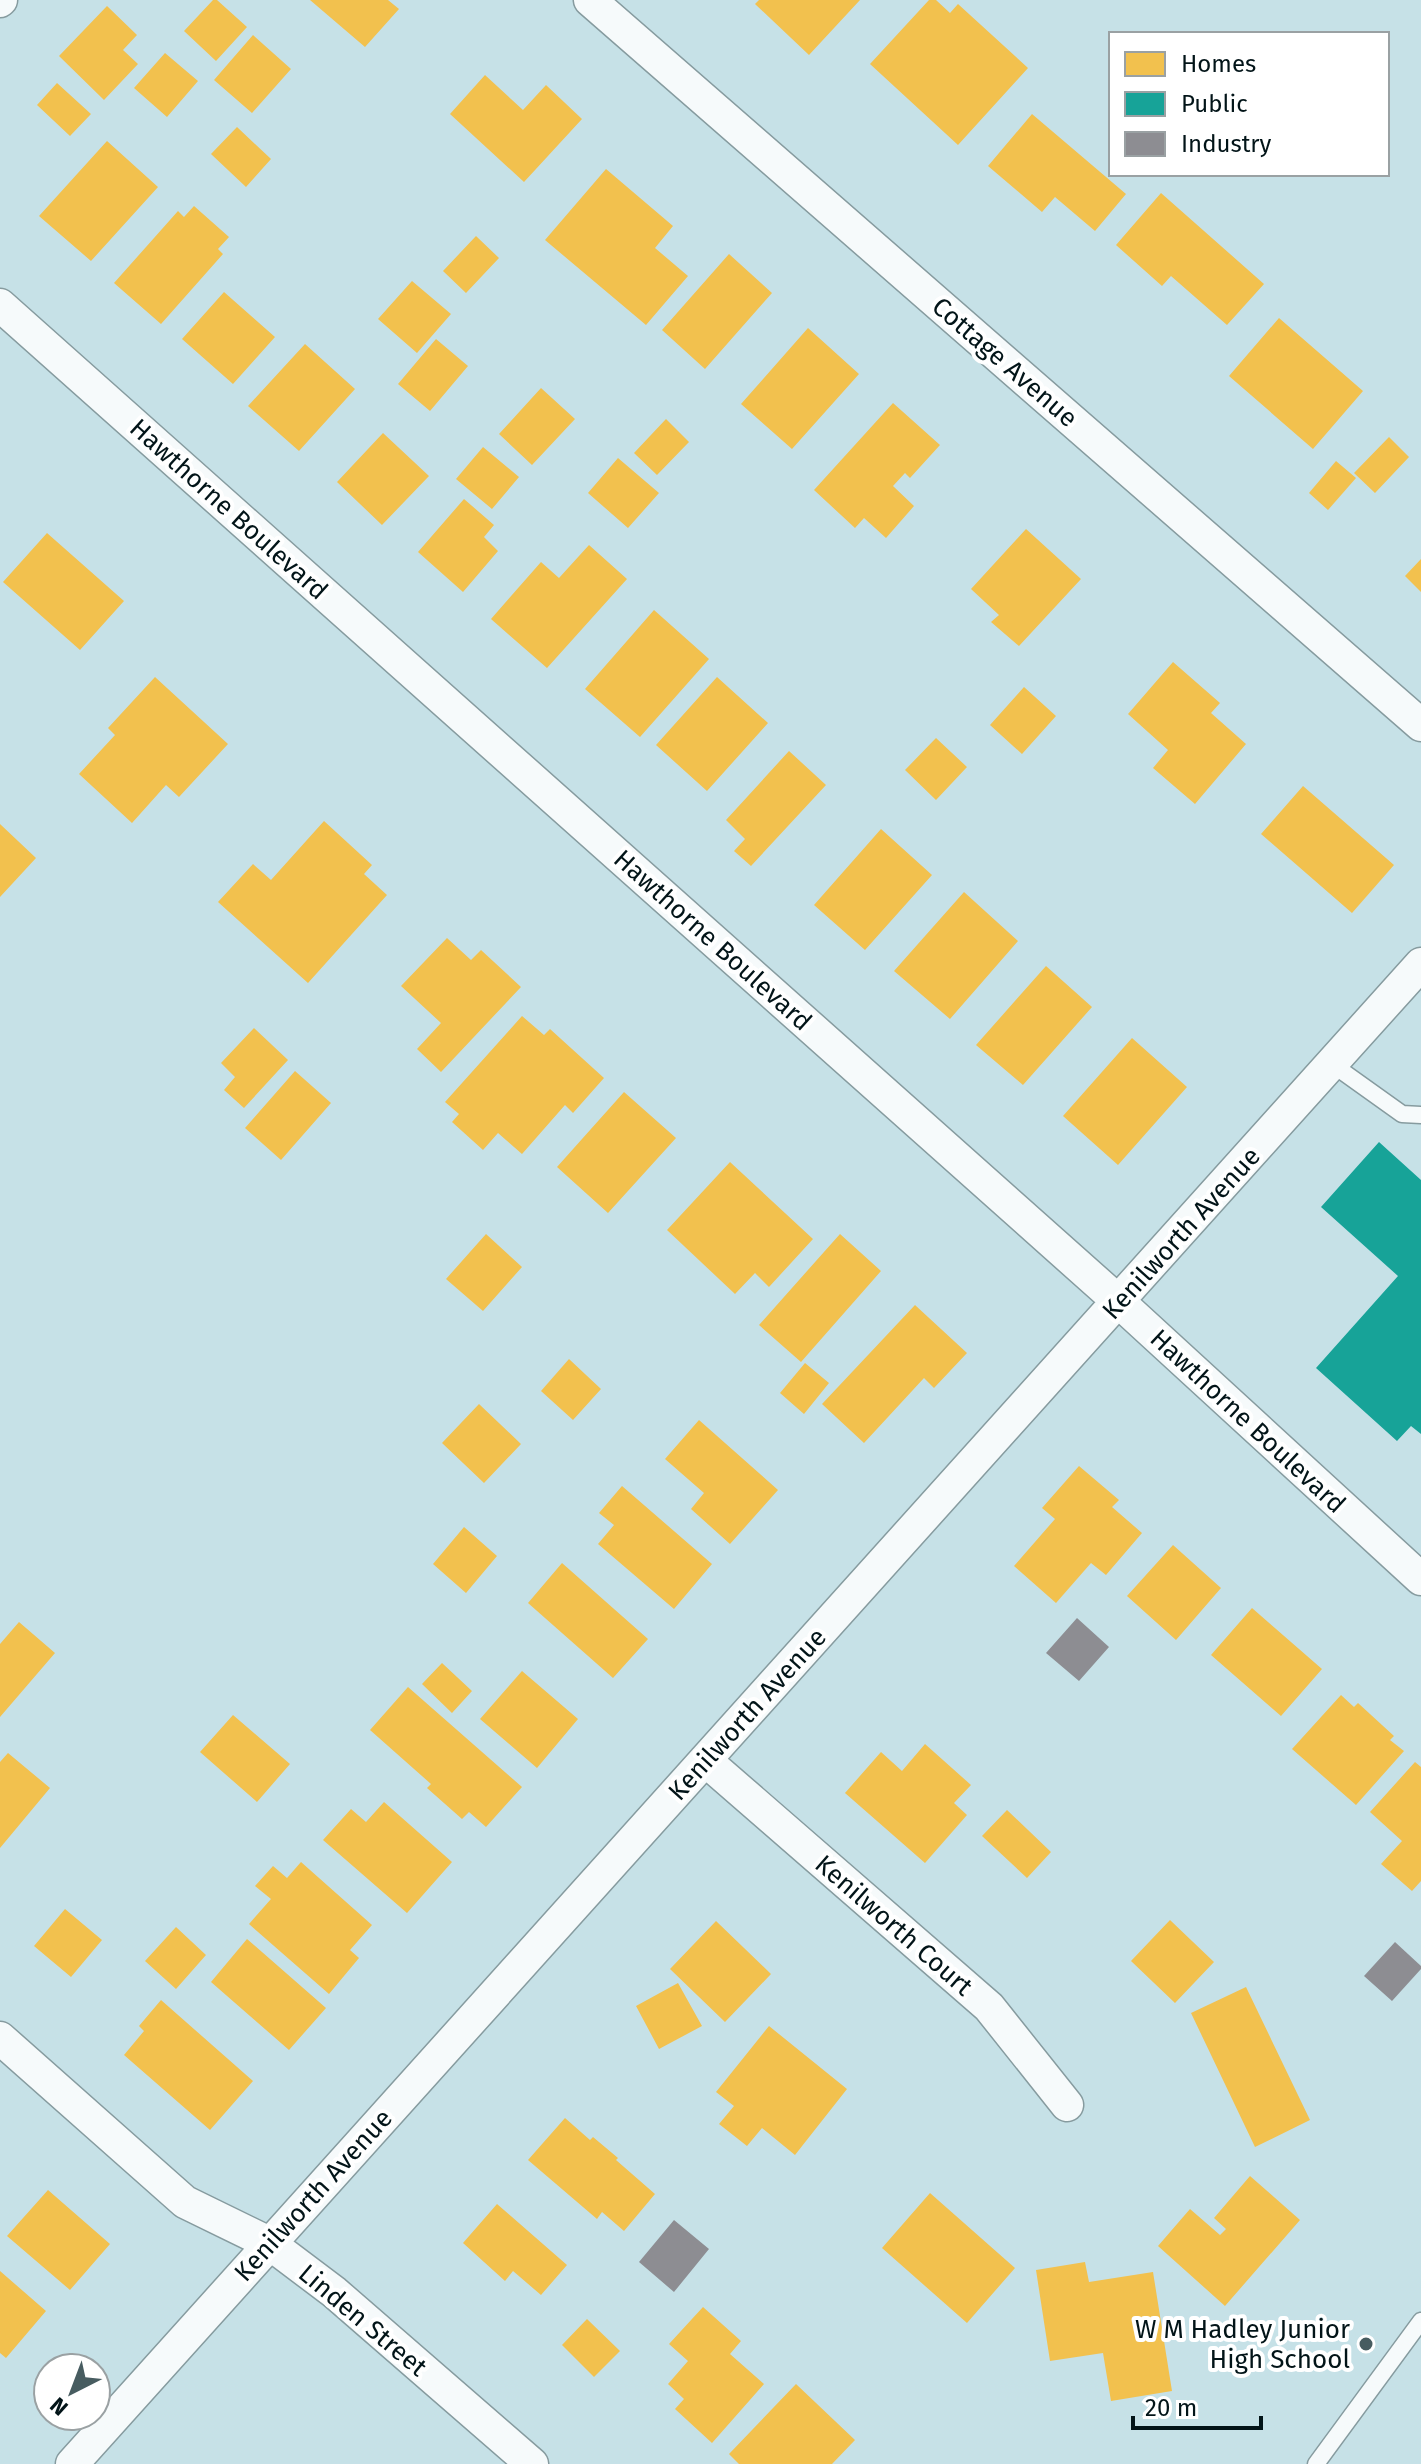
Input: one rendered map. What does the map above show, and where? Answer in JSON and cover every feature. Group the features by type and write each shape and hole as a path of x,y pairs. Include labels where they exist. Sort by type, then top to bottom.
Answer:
{"street":[{"name":"Cottage Avenue","path":"590,0 1421,725"},
{"name":"Hawthorne Boulevard","path":"0,305 1118,1301 1421,1579"},
{"name":"Kenilworth Avenue","path":"72,2464 1421,964"},
{"name":"Kenilworth Court","path":"705,1760 989,2007 1067,2105"},
{"name":"Linden Street","path":"0,2038 185,2202 269,2243 334,2292 532,2464"}],"lane":[{"path":"1332,1064 1402,1114 1421,1115"},
{"path":"1316,2464 1421,2321"}],"building: Homes":[{"path":"213,0 217,0 247,27 216,61 184,31"},
{"path":"310,0 388,0 399,9 365,47"},
{"path":"759,0 860,0 809,55 755,4"},
{"path":"929,0 936,0 950,13 958,4 1028,68 958,145 870,64"},
{"path":"107,6 137,35 123,50 138,64 104,100 59,56"},
{"path":"253,35 291,69 252,113 214,80"},
{"path":"165,53 198,81 167,117 134,88"},
{"path":"485,75 523,110 546,85 582,119 524,182 450,114"},
{"path":"57,83 91,114 70,136 37,105"},
{"path":"1032,114 1126,194 1095,231 1055,197 1042,212 988,166"},
{"path":"237,127 271,159 246,187 211,154"},
{"path":"107,141 158,187 91,261 39,216"},
{"path":"606,169 673,226 655,248 688,276 646,325 545,240"},
{"path":"1161,193 1264,284 1227,325 1171,276 1162,286 1116,245"},
{"path":"194,206 229,237 218,249 223,254 161,324 114,283 178,211 184,217"},
{"path":"476,236 499,258 466,293 443,271"},
{"path":"729,254 772,293 705,369 662,330"},
{"path":"412,281 451,314 417,353 378,319"},
{"path":"224,292 275,337 233,384 182,339"},
{"path":"1279,318 1363,391 1313,449 1229,376"},
{"path":"808,328 859,374 792,449 741,404"},
{"path":"436,339 468,366 430,411 398,384"},
{"path":"305,344 355,389 299,451 248,406"},
{"path":"541,388 575,419 532,465 499,434"},
{"path":"893,403 940,445 910,478 905,473 893,486 914,506 886,538 864,518 855,528 814,490"},
{"path":"666,419 689,442 657,475 634,453"},
{"path":"383,433 429,476 382,525 337,482"},
{"path":"1389,437 1409,457 1375,493 1354,473"},
{"path":"483,447 519,477 492,509 456,479"},
{"path":"618,458 659,493 628,528 588,493"},
{"path":"1336,461 1356,478 1328,510 1309,493"},
{"path":"464,499 494,525 484,537 498,551 463,592 418,552"},
{"path":"1026,529 1081,579 1019,646 991,622 999,615 971,589"},
{"path":"47,533 124,601 80,650 3,582"},
{"path":"589,545 627,579 547,668 491,619 541,562 559,578"},
{"path":"1421,559 1421,592 1405,576"},
{"path":"654,610 709,659 640,737 585,689"},
{"path":"1173,662 1220,703 1211,713 1246,744 1195,804 1153,768 1168,750 1128,714"},
{"path":"155,677 228,744 179,797 166,785 132,823 79,774 115,735 108,728"},
{"path":"717,677 768,723 707,791 656,745"},
{"path":"1024,687 1056,716 1022,754 990,725"},
{"path":"936,738 967,767 936,800 905,770"},
{"path":"789,751 826,785 751,866 734,851 745,839 726,820"},
{"path":"1303,786 1394,865 1352,913 1261,834"},
{"path":"324,821 372,865 364,874 387,895 308,983 218,902 253,864 271,880"},
{"path":"0,824 36,858 0,897"},
{"path":"881,829 932,875 865,950 814,905"},
{"path":"964,892 1018,941 950,1019 894,971"},
{"path":"447,938 471,960 481,950 521,987 441,1072 417,1049 441,1023 401,986"},
{"path":"1046,966 1092,1007 1023,1085 976,1045"},
{"path":"522,1016 544,1035 550,1029 604,1078 573,1113 565,1105 522,1154 498,1133 483,1150 452,1122 459,1114 445,1102"},
{"path":"254,1028 288,1060 244,1108 224,1090 235,1077 221,1063"},
{"path":"1132,1038 1187,1087 1118,1165 1063,1116"},
{"path":"295,1071 331,1103 281,1160 245,1128"},
{"path":"624,1092 676,1138 608,1213 557,1167"},
{"path":"730,1162 813,1239 769,1287 755,1273 735,1294 667,1230"},
{"path":"486,1234 522,1267 483,1311 446,1279"},
{"path":"840,1234 881,1271 801,1362 759,1325"},
{"path":"915,1305 967,1353 934,1388 924,1378 864,1443 822,1404"},
{"path":"569,1359 601,1389 573,1420 541,1391"},
{"path":"805,1363 829,1383 804,1414 780,1393"},
{"path":"479,1404 521,1444 484,1483 442,1443"},
{"path":"699,1420 778,1490 730,1544 691,1509 704,1493 665,1459"},
{"path":"1079,1466 1119,1500 1112,1507 1142,1533 1106,1575 1091,1563 1056,1603 1014,1566 1055,1519 1042,1508"},
{"path":"622,1486 712,1564 674,1609 598,1544 614,1525 599,1513"},
{"path":"464,1527 497,1556 466,1593 433,1564"},
{"path":"1173,1545 1221,1588 1176,1640 1127,1596"},
{"path":"562,1563 648,1639 613,1678 528,1603"},
{"path":"1252,1608 1322,1669 1281,1716 1211,1655"},
{"path":"19,1622 55,1653 0,1717 0,1644"},
{"path":"442,1663 472,1691 452,1713 422,1684"},
{"path":"522,1671 578,1719 537,1768 480,1719"},
{"path":"408,1687 522,1787 486,1827 469,1812 462,1819 427,1788 431,1784 370,1730"},
{"path":"1341,1695 1354,1707 1358,1703 1394,1736 1390,1740 1404,1751 1356,1805 1292,1749"},
{"path":"233,1715 290,1764 257,1802 200,1752"},
{"path":"925,1744 971,1785 954,1803 967,1815 925,1863 845,1793 881,1752 902,1771"},
{"path":"8,1753 50,1788 0,1848 0,1762"},
{"path":"1415,1762 1421,1767 1421,1881 1412,1891 1381,1864 1402,1841 1370,1812"},
{"path":"384,1802 452,1862 407,1913 323,1840 351,1809 366,1822"},
{"path":"1007,1810 1051,1852 1027,1878 982,1836"},
{"path":"301,1862 372,1925 350,1950 359,1958 329,1994 249,1924 271,1899 255,1886 273,1866 287,1878"},
{"path":"65,1909 102,1940 71,1977 34,1946"},
{"path":"1170,1920 1214,1962 1175,2003 1131,1961"},
{"path":"716,1921 771,1974 725,2022 670,1969"},
{"path":"176,1927 206,1955 176,1989 145,1961"},
{"path":"247,1939 326,2008 289,2050 211,1982"},
{"path":"678,1983 702,2026 659,2049 636,2006"},
{"path":"1246,1987 1310,2120 1255,2147 1191,2013"},
{"path":"161,2000 253,2081 210,2130 124,2055 144,2031 139,2026"},
{"path":"769,2026 847,2089 795,2155 762,2128 747,2146 719,2124 734,2106 716,2092"},
{"path":"565,2118 590,2140 593,2137 618,2158 616,2160 655,2194 624,2231 602,2212 597,2219 528,2160"},
{"path":"1250,2176 1300,2220 1225,2306 1158,2246 1190,2209 1220,2235 1226,2229 1214,2218"},
{"path":"48,2190 110,2244 70,2290 7,2236"},
{"path":"930,2193 1015,2268 967,2323 882,2248"},
{"path":"497,2204 567,2265 541,2295 513,2271 505,2281 463,2243"},
{"path":"1085,2262 1089,2282 1153,2272 1172,2391 1111,2401 1103,2353 1050,2361 1036,2270"},
{"path":"0,2271 46,2311 6,2358 0,2353"},
{"path":"703,2307 741,2341 730,2354 764,2384 712,2443 675,2409 684,2399 668,2384 688,2361 669,2344"},
{"path":"587,2319 620,2351 594,2377 562,2345"},
{"path":"796,2384 855,2440 832,2464 739,2464 729,2454"}],"building: Public":[{"path":"1379,1142 1421,1180 1421,1434 1411,1426 1397,1441 1316,1368 1398,1276 1321,1207"}],"building: Industry":[{"path":"1077,1618 1109,1647 1079,1681 1046,1653"},
{"path":"1395,1942 1421,1969 1392,2001 1364,1976"},
{"path":"674,2220 709,2249 674,2292 639,2262"}],"place":[{"name":"W M Hadley Junior High School","path":"1366,2344"}]}
